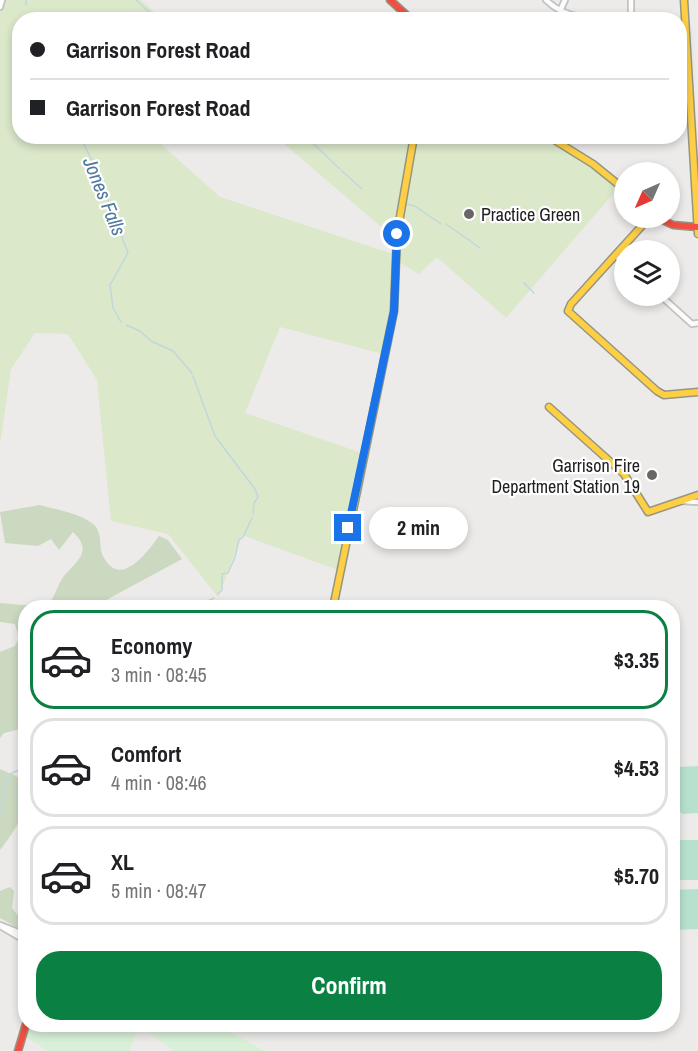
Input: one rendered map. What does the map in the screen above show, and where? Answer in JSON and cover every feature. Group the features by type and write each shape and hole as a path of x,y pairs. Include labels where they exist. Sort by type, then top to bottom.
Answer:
{"main road":[{"path":"390,0 403,12"},
{"path":"687,48 698,234"},
{"path":"335,600 394,311 397,234 413,144"},
{"path":"561,144 614,181"},
{"path":"680,225 698,226"},
{"path":"629,240 640,228"},
{"path":"614,256 571,304 568,311 661,394 698,392"},
{"path":"549,407 624,474 648,512 698,495"},
{"path":"18,1051 24,1032"}],"street":[{"path":"0,7 2,0"},
{"path":"546,0 563,12"},
{"path":"560,11 565,0"},
{"path":"672,306 692,324 698,323"},
{"path":"681,501 698,502"},
{"path":"0,925 18,932"},
{"path":"0,925 18,937"}],"green space":[{"path":"0,0 141,0 154,12 12,12 12,144 161,144 220,197 393,254 394,238 284,144 554,144 614,184 614,193 506,318 437,257 419,274 395,260 394,297 383,354 280,327 245,413 362,453 338,570 242,535 218,597 168,534 111,521 97,380 68,334 35,333 11,369 0,444"},
{"path":"40,505 85,519 96,527 102,554 109,565 116,569 124,569 140,559 159,536 168,540 182,559 107,600 51,600 62,579 81,556 83,551 79,539 73,532 59,550 51,539 38,546 5,543 0,512"},
{"path":"0,603 18,605 18,634 15,624 0,622"},
{"path":"18,640 18,730 4,733 0,738 0,652 15,646"},
{"path":"698,766 698,813 683,814 680,812 680,767"},
{"path":"0,769 18,777 18,824 0,850"},
{"path":"680,840 698,840 698,880 680,880"},
{"path":"10,887 14,891 12,908 18,916 18,928 0,918 0,891"},
{"path":"698,889 698,929 680,930 680,890"},
{"path":"25,1032 137,1032 130,1051 48,1051 24,1036"},
{"path":"148,1032 230,1032 265,1051 174,1051"}],"waterway":[{"name":"Jones Falls","path":"26,0 26,5"},
{"path":"136,0 149,12"},
{"name":"Jones Falls","path":"84,144 98,173 128,253 110,285 113,308 121,322"},
{"path":"313,144 340,169"},
{"path":"342,171 362,189"},
{"path":"407,204 415,206 441,224"},
{"path":"446,224 480,248"},
{"path":"524,283 534,293"},
{"name":"Jones Falls","path":"126,325 140,331 151,341 173,351 192,373"},
{"name":"Jones Falls","path":"193,376 215,436 255,489 258,497 254,503 253,514"},
{"name":"Jones Falls","path":"218,594 222,590 222,574 228,573 239,540 243,537 252,518"},
{"name":"Jones Falls","path":"210,600 214,598"},
{"name":"Jones Falls","path":"10,774 18,770"},
{"name":"Jones Falls","path":"0,812 7,777"}],"traffic: slow":[{"path":"684,0 685,12"},
{"path":"687,50 698,234"},
{"path":"335,600 394,311 397,234 413,144"},
{"path":"561,144 593,164 614,181"},
{"path":"640,228 571,304 568,311 657,391 664,395 698,392"},
{"path":"549,407 624,474 648,512 698,495"}],"traffic: jam":[{"path":"390,0 403,12"},
{"path":"680,226 697,227"},
{"path":"18,1051 24,1032"}],"place":[{"name":"Practice Green","path":"469,214"},
{"name":"Garrison Fire Department Station 19","path":"652,475"}],"route":[{"path":"348,528 394,311 397,286 397,234"}]}
